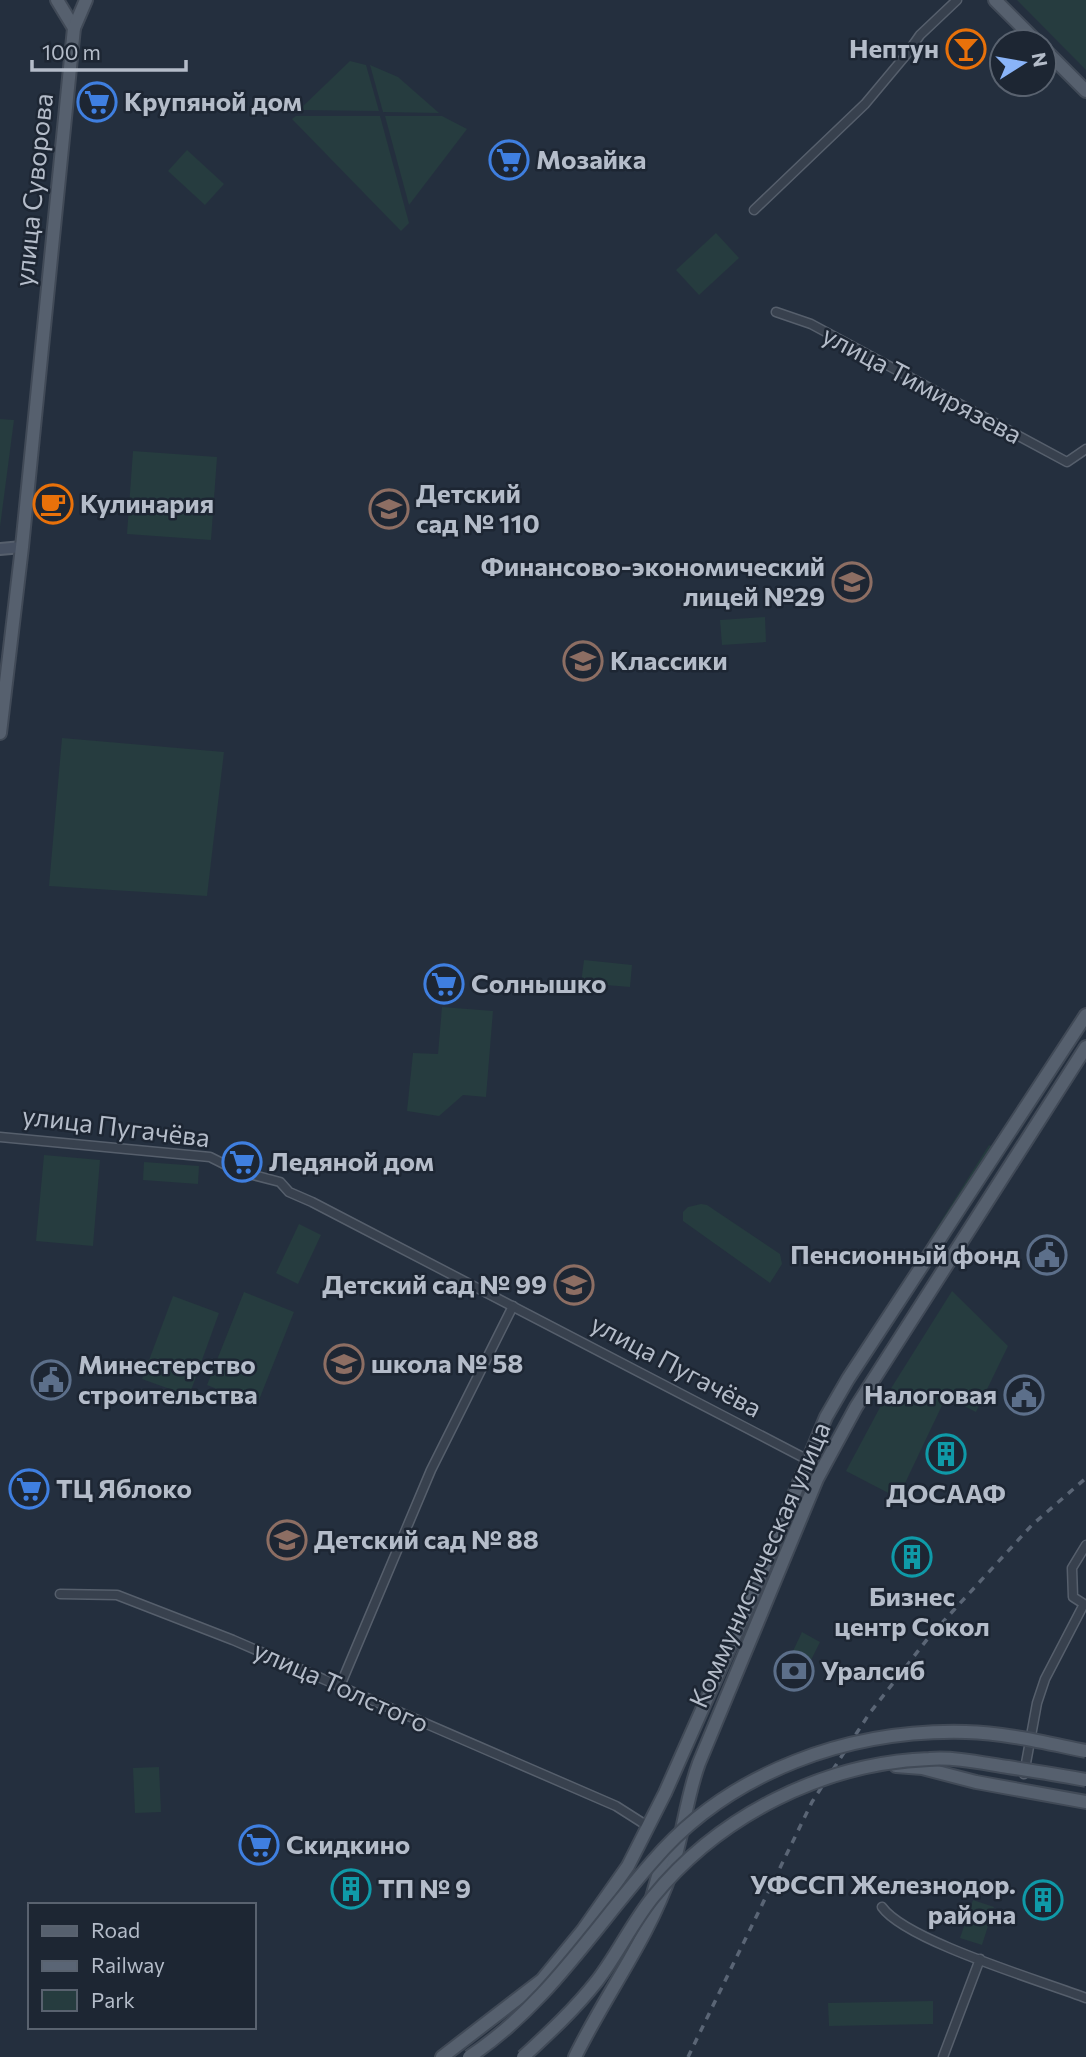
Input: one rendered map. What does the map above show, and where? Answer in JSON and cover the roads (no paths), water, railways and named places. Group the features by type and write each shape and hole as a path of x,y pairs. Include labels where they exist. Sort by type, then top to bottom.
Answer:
{"main road":[{"path":"57,0 74,28"},
{"name":"улица Суворова","path":"0,733 22,547 74,28 86,0"},
{"path":"995,0 1023,28"},
{"path":"1058,63 1086,91"},
{"path":"0,549 22,547"},
{"name":"Коммунистическая улица","path":"442,2057 542,1980 583,1930 628,1866 649,1827 748,1606 826,1417 848,1379 1086,1015"},
{"name":"Коммунистическая улица","path":"575,2057 658,1902 671,1871 692,1783 823,1468 856,1407 1086,1047"},
{"name":"улица Пугачёва","path":"808,1460 823,1468"},
{"path":"469,2057 493,2041 556,1981 654,1858 680,1833 760,1776 814,1754 894,1734 998,1734 1086,1751"},
{"path":"523,2057 577,2005 598,1980 652,1899 705,1845 774,1799 835,1776 878,1764 931,1758 963,1760 1086,1780"},
{"path":"878,1764 922,1768 976,1782 1086,1802"},
{"path":"638,1942 660,1862 692,1783"},
{"path":"639,1844 652,1843 659,1850 660,1862"}],"street":[{"path":"754,210 865,104 919,35 957,0"},
{"name":"улица Тимирязева","path":"776,312 811,324 1067,462 1086,449"},
{"name":"улица Пугачёва","path":"0,1137 210,1157 238,1171 280,1182 296,1195 808,1460"},
{"path":"340,1686 432,1469 513,1306"},
{"path":"1086,1545 1072,1568 1073,1597 1084,1604 1045,1679 1037,1703 1024,1774 1086,1786"},
{"name":"улица Толстого","path":"60,1594 117,1595 233,1640 616,1806 649,1827"},
{"path":"882,1907 888,1916 947,1947 1086,1998"},
{"path":"943,2057 980,1959"}],"railway":[{"path":"688,2057 812,1802 869,1714 929,1637 1032,1525 1086,1478"}],"place":[{"name":"Нептун","path":"966,49"},
{"name":"Крупяной дом","path":"97,102"},
{"name":"Мозайка","path":"509,160"},
{"name":"Кулинария","path":"53,504"},
{"name":"Детский сад № 110","path":"389,509"},
{"name":"Финансово-экономический лицей №29","path":"852,582"},
{"name":"Классики","path":"583,661"},
{"name":"Солнышко","path":"444,984"},
{"name":"Ледяной дом","path":"242,1162"},
{"name":"Пенсионный фонд","path":"1047,1255"},
{"name":"Детский сад № 99","path":"574,1285"},
{"name":"школа № 58","path":"344,1364"},
{"name":"Минестерство строительства","path":"51,1380"},
{"name":"Налоговая","path":"1024,1395"},
{"name":"ДОСААФ","path":"946,1454"},
{"name":"ТЦ Яблоко","path":"29,1489"},
{"name":"Детский сад № 88","path":"287,1540"},
{"name":"Бизнес центр Сокол","path":"912,1557"},
{"name":"Уралсиб","path":"794,1671"},
{"name":"Скидкино","path":"259,1845"},
{"name":"ТП № 9","path":"351,1889"},
{"name":"УФССП Железнодор. района","path":"1043,1900"}]}
